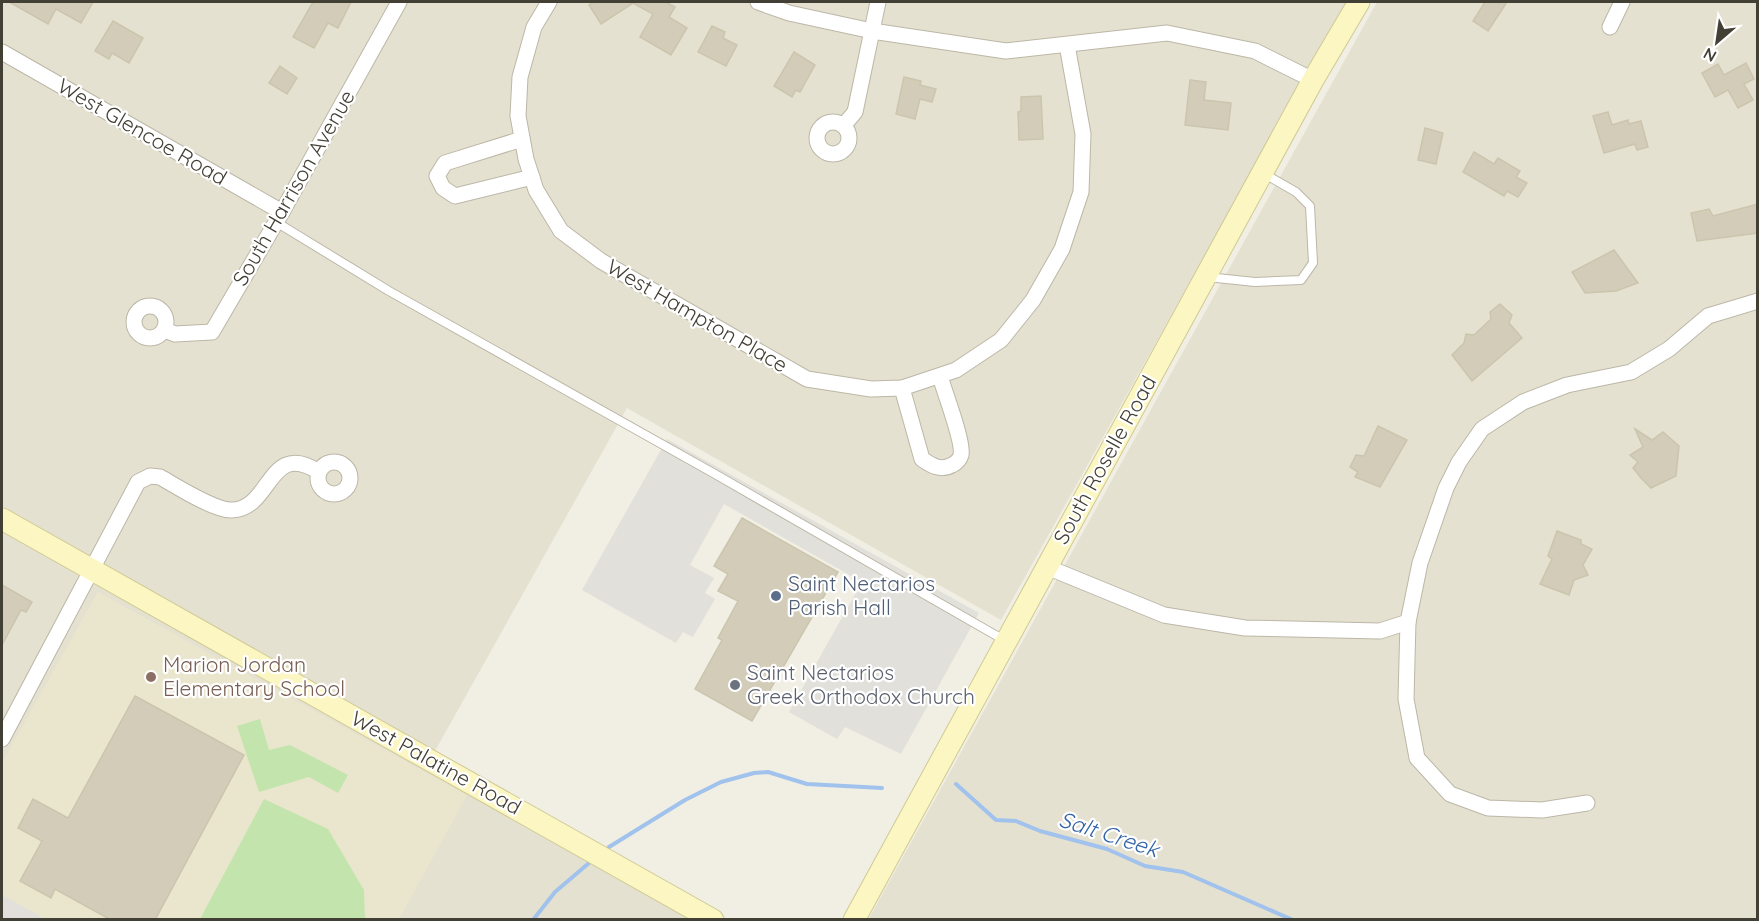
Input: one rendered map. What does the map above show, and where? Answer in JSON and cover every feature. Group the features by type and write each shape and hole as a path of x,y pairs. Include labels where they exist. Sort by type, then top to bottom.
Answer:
{"main road":[{"name":"South Roselle Road","path":"854,920 1262,172 1359,2"},
{"name":"West Palatine Road","path":"2,519 713,920"}],"street":[{"name":"South Harrison Avenue","path":"165,330 175,334 212,332 399,2"},
{"name":"West Hampton Place","path":"549,2 534,27 520,77 518,116 525,159 536,190 561,231 601,261 807,379 871,389 902,388 956,370 1001,340 1033,300 1062,249 1081,192 1083,134 1067,45"},
{"path":"758,2 789,13 872,31 1006,51 1167,33 1255,51 1313,80"},
{"path":"844,125 855,111 878,2"},
{"path":"1611,27 1622,2"},
{"name":"West Glencoe Road","path":"2,52 279,217"},
{"path":"522,139 445,163 437,176 443,188 455,196 532,177"},
{"path":"1587,803 1542,810 1488,808 1449,794 1417,758 1406,699 1408,622 1420,563 1446,488 1459,462 1482,429 1523,402 1567,385 1631,372 1669,349 1708,316 1758,301"},
{"path":"902,388 922,459 933,466 946,469 957,462 962,454 940,376"},
{"path":"2,739 138,482 150,476 160,477 212,505 231,510 248,506 259,496 273,475 288,464 308,465 319,472"},
{"path":"1047,567 1164,615 1245,628 1380,631 1408,622"}],"lane":[{"path":"1205,276 1255,282 1301,280 1313,262 1310,206 1296,192 1262,172"},
{"path":"279,217 389,291 716,474 1006,641"}],"shaded area":[{"path":"2,2 1346,2 1001,620 627,408 435,751 2,507"},
{"path":"1377,2 1757,2 1757,919 868,920"},
{"path":"667,439 979,613 901,754 845,727 837,739 789,712 862,582 724,504 690,565 714,578 705,593 715,599 693,637 683,632 676,643 582,590"},
{"name":"Marion Jordan Elementary School","path":"2,519 713,919 2,919"},
{"name":"Marion Jordan Elementary School","path":"98,592 467,795 399,919 2,920 2,763"},
{"path":"2,895 45,919 2,919"}],"green space":[{"path":"260,719 269,750 290,745 348,775 338,793 309,777 259,792 237,726"},
{"path":"264,799 328,829 364,890 365,919 200,919"}],"building":[{"path":"9,2 93,2 81,23 56,9 48,24"},
{"path":"313,2 351,2 338,28 328,23 314,48 293,37"},
{"path":"594,2 666,2 675,7 669,17 687,28 671,55 640,37 653,14 633,3 601,24 589,5"},
{"path":"1485,2 1507,2 1488,31 1473,21"},
{"path":"113,21 143,38 129,63 112,53 109,59 95,51"},
{"path":"712,26 725,32 723,38 737,45 726,66 698,52"},
{"path":"794,52 815,65 800,92 796,90 792,97 774,86"},
{"path":"1746,63 1754,79 1744,84 1753,100 1738,108 1728,90 1715,97 1702,73 1718,64 1724,75"},
{"path":"280,66 297,78 287,94 269,83"},
{"path":"904,77 921,81 920,85 936,89 932,102 920,99 915,119 896,114"},
{"path":"1190,80 1206,82 1204,100 1231,103 1228,130 1185,125"},
{"path":"1041,96 1043,139 1019,140 1018,112 1021,111 1021,97"},
{"path":"1608,112 1612,125 1628,120 1629,124 1641,121 1648,147 1637,150 1635,144 1604,153 1593,116"},
{"path":"1425,128 1443,133 1436,164 1418,160"},
{"path":"1474,152 1494,164 1498,158 1520,171 1516,177 1527,183 1518,197 1507,191 1504,196 1463,172"},
{"path":"1758,204 1758,233 1697,241 1691,213 1709,209 1713,216"},
{"path":"1614,250 1638,283 1616,291 1585,293 1572,272"},
{"path":"1500,304 1512,315 1509,323 1522,338 1472,381 1452,355 1464,343 1466,334 1474,335 1491,319 1490,312"},
{"path":"1378,426 1407,440 1380,487 1355,477 1358,472 1350,467 1356,455 1364,456"},
{"path":"1635,429 1652,440 1663,432 1679,446 1676,476 1651,488 1641,478 1633,468 1638,462 1630,455 1643,447"},
{"name":"Saint Nectarios Parish Hall","path":"742,518 838,572 752,721 695,689 722,640 718,638 738,601 718,591 728,574 714,566"},
{"path":"1557,531 1581,540 1581,544 1592,549 1583,565 1588,575 1574,580 1569,595 1540,584 1552,559 1548,556"},
{"path":"2,585 32,602 26,612 21,610 2,645"},
{"path":"135,696 244,755 155,920 111,920 55,889 51,898 20,881 42,841 18,828 33,799 68,818"}],"waterway":[{"name":"Salt Creek","path":"609,847 685,800 721,782 754,773 768,772 807,784 882,788"},
{"name":"Salt Creek","path":"956,784 996,820 1016,821 1040,831 1107,849 1145,866 1183,872 1293,920"},
{"name":"Salt Creek","path":"533,920 555,892 589,863"}],"place":[{"name":"Saint Nectarios Parish Hall","path":"776,596"},
{"name":"Marion Jordan Elementary School","path":"151,677"},
{"name":"Saint Nectarios Greek Orthodox Church","path":"735,685"}]}
